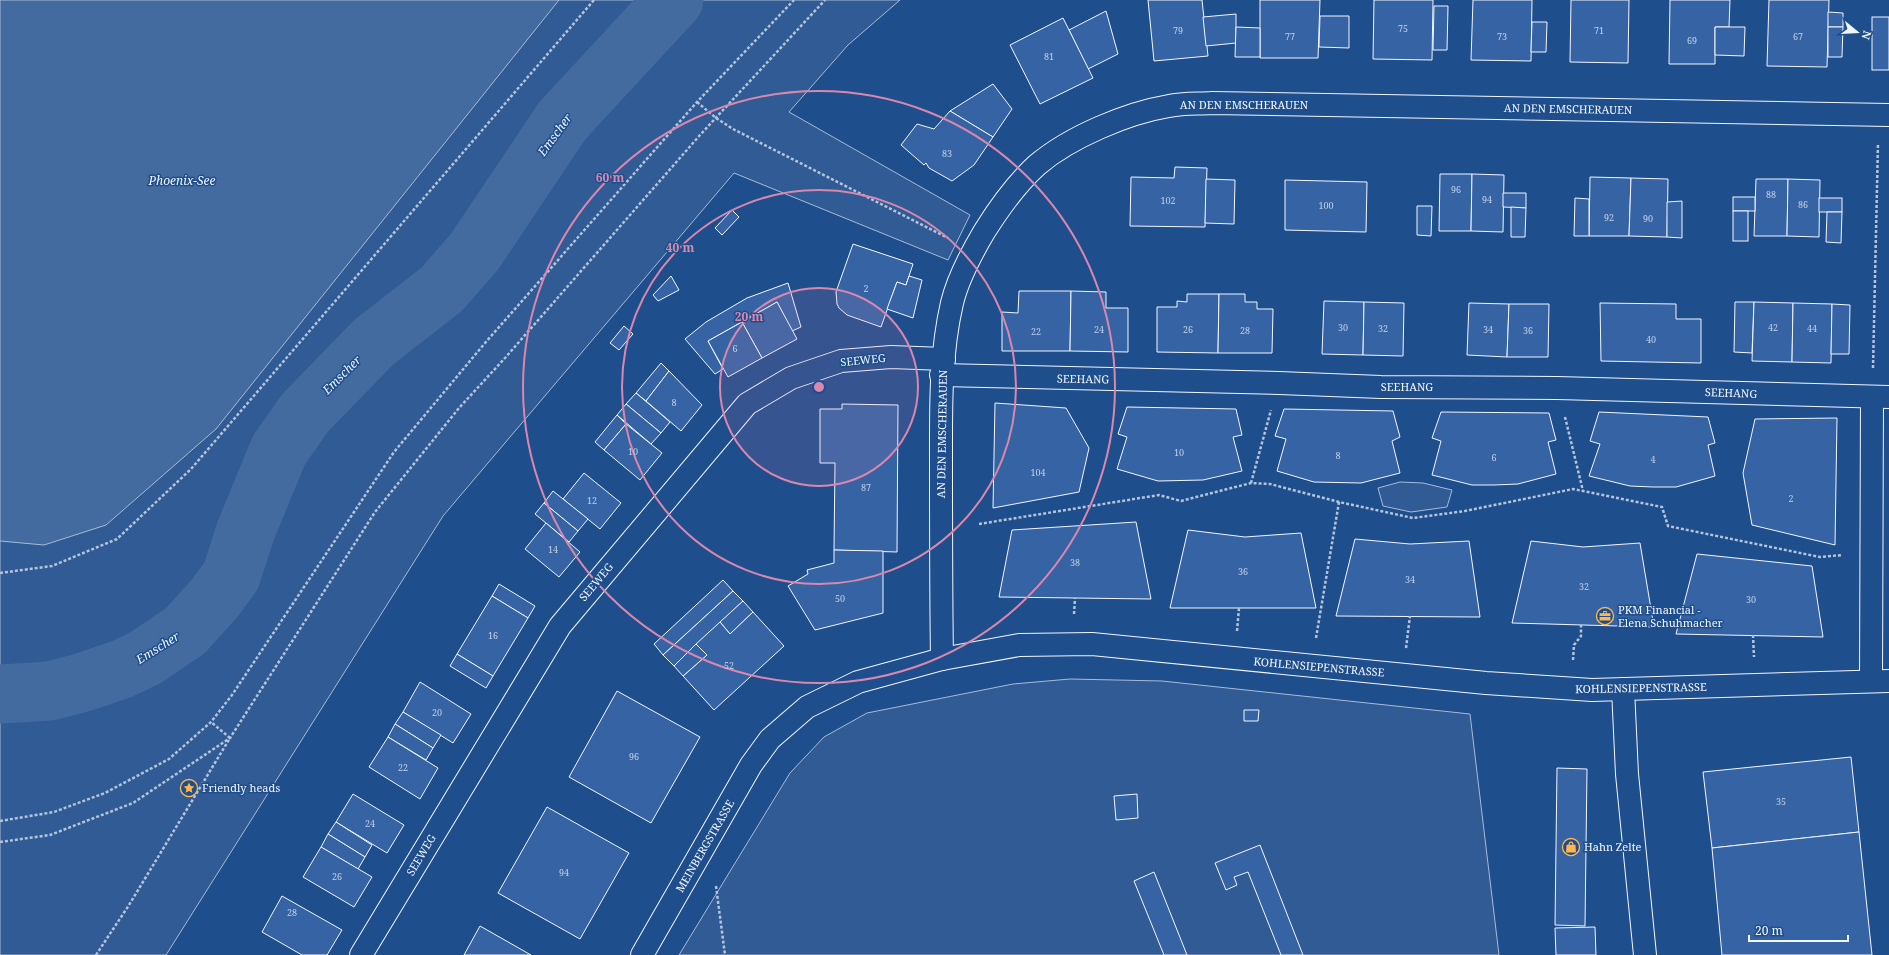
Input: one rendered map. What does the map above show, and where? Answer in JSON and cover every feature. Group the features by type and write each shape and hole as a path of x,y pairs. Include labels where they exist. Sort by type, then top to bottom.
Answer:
{"street":[{"name":"AN DEN EMSCHERAUEN","path":"942,659 942,367 952,303 961,276 973,250 1015,188 1038,165 1064,147 1098,127 1133,115 1170,106 1212,103 1889,115"},
{"name":"SEEWEG","path":"361,955 560,626 686,474 747,404 791,378 841,361 890,357 942,367"},
{"name":"SEEHANG","path":"942,367 1381,387 1557,388 1881,397"},
{"path":"1880,682 1872,554 1881,397"},
{"name":"KOHLENSIEPENSTRASSE","path":"770,739 807,707 858,682 942,659 1019,645 1092,644 1533,687 1592,690 1880,682"},
{"path":"1623,689 1627,774 1645,955"},
{"name":"MEINBERGSTRASSE","path":"642,955 750,765 770,739"}],"path":[{"path":"0,573 52,566 117,539 185,474 594,0"},
{"path":"0,821 54,812 105,793 169,759 211,722 232,695 394,452 485,343 697,102 794,0"},
{"path":"96,955 129,905 230,738 376,512 459,408 505,358 716,118 825,0"},
{"path":"697,102 716,118 733,129 933,230"},
{"path":"1878,138 1881,397"},
{"path":"1251,483 1279,382"},
{"path":"1557,388 1583,491"},
{"path":"979,524 1159,495 1181,501 1251,483 1270,484 1339,502 1413,518 1465,512 1573,488 1662,507 1668,526 1820,556 1872,554"},
{"path":"1311,666 1339,502"},
{"path":"1074,614 1075,598"},
{"path":"1236,632 1239,608"},
{"path":"1406,648 1410,616"},
{"path":"1573,664 1574,645 1581,636 1581,625"},
{"path":"1753,635 1754,660"},
{"path":"211,722 230,738"},
{"path":"0,842 50,835 134,803 230,738"},
{"path":"715,880 725,955"}],"shaded area":[{"path":"0,0 900,0 848,45 789,112 970,215 948,260 734,173 443,516 166,955 0,955"},
{"path":"1400,482 1423,483 1452,490 1447,507 1411,512 1383,506 1378,488"},
{"path":"1070,679 1162,681 1470,714 1499,955 679,955 790,773 824,737 867,713 1013,684"}],"water":[{"name":"Phoenix-See","path":"0,0 559,0 216,429 106,525 44,545 0,541"}],"building":[{"path":"1148,0 1202,0 1208,56 1154,61"},
{"path":"1260,0 1320,0 1318,58 1260,58"},
{"path":"1374,0 1433,0 1432,60 1373,59"},
{"path":"1473,0 1532,0 1531,61 1471,60"},
{"path":"1571,0 1629,0 1628,63 1570,62"},
{"path":"1670,0 1730,0 1729,27 1715,27 1715,64 1669,64"},
{"path":"1769,0 1829,0 1827,67 1767,66"},
{"path":"1434,6 1448,6 1447,50 1433,50"},
{"path":"1106,11 1118,54 1088,69 1069,30"},
{"path":"1828,12 1843,13 1843,27 1828,27"},
{"path":"1236,14 1236,43 1206,46 1203,17"},
{"path":"1320,16 1349,16 1349,48 1319,47"},
{"path":"1872,17 1889,17 1889,70 1872,70"},
{"path":"1063,18 1093,78 1040,104 1010,45"},
{"path":"1532,22 1547,22 1546,52 1531,52"},
{"path":"1236,27 1260,28 1260,57 1235,57"},
{"path":"1715,27 1745,27 1744,56 1715,55"},
{"path":"1828,27 1843,27 1842,57 1828,57"},
{"path":"993,84 1012,109 993,137 950,111"},
{"path":"950,111 993,137 974,165 952,181 929,168 926,163 924,165 901,145 917,124 934,129"},
{"path":"1175,167 1207,168 1205,227 1130,226 1131,177 1174,178"},
{"path":"1440,174 1472,174 1471,231 1439,231"},
{"path":"1472,174 1504,175 1503,232 1471,231"},
{"path":"1590,177 1631,178 1629,236 1589,236"},
{"path":"1631,178 1668,179 1667,237 1629,236"},
{"path":"1206,179 1235,180 1234,224 1205,223"},
{"path":"1756,179 1788,179 1787,236 1754,236"},
{"path":"1788,179 1820,180 1819,237 1787,236"},
{"path":"1285,180 1367,182 1366,232 1285,230"},
{"path":"1503,193 1526,193 1526,208 1503,207"},
{"path":"1733,197 1755,197 1755,211 1733,211"},
{"path":"1575,198 1589,199 1589,236 1574,236"},
{"path":"1819,198 1842,198 1842,212 1819,212"},
{"path":"1682,201 1682,238 1667,237 1667,202"},
{"path":"1417,206 1432,206 1431,236 1417,235"},
{"path":"1511,207 1526,208 1525,237 1511,237"},
{"path":"732,210 739,217 722,235 715,228"},
{"path":"1733,211 1748,211 1748,241 1733,241"},
{"path":"1827,212 1842,212 1841,243 1826,242"},
{"path":"853,244 913,264 906,285 897,282 881,327 847,315 839,308 837,304 836,292"},
{"path":"671,276 679,290 658,301 653,295"},
{"path":"909,276 922,280 913,318 887,309 897,282 906,285"},
{"path":"788,283 801,327 792,331 777,302 708,341 723,369 715,374 685,339 706,322 747,298"},
{"path":"1019,291 1071,291 1070,351 1002,351 1002,312 1018,313"},
{"path":"1071,291 1106,292 1106,308 1128,308 1128,352 1070,351"},
{"path":"1187,294 1219,294 1218,353 1157,352 1157,307 1177,307 1177,301 1187,302"},
{"path":"1219,294 1245,294 1245,302 1257,302 1257,309 1273,309 1272,353 1218,353"},
{"path":"1324,301 1364,302 1363,355 1322,354"},
{"path":"777,302 797,339 762,358 742,322"},
{"path":"1364,302 1404,303 1403,356 1363,355"},
{"path":"1735,302 1754,302 1752,353 1734,352"},
{"path":"1754,302 1793,303 1792,362 1752,361"},
{"path":"1469,303 1509,304 1507,357 1467,355"},
{"path":"1600,303 1676,304 1676,319 1701,319 1701,363 1601,361"},
{"path":"1793,303 1832,304 1831,363 1792,362"},
{"path":"1509,304 1549,304 1548,357 1507,357"},
{"path":"1832,304 1850,305 1849,354 1831,354"},
{"path":"742,322 762,358 728,377 708,341"},
{"path":"624,326 633,334 619,350 610,343"},
{"path":"661,363 669,371 646,401 636,393"},
{"path":"669,371 702,405 681,431 646,401"},
{"path":"636,393 670,422 661,433 626,404"},
{"path":"995,403 1066,408 1089,448 1079,492 993,508"},
{"path":"626,404 661,433 651,444 617,415"},
{"path":"842,404 898,405 897,552 834,550 835,463 820,463 820,409 842,409"},
{"path":"1127,407 1236,409 1242,435 1233,437 1242,471 1203,480 1158,481 1117,469 1127,437 1118,434"},
{"path":"1284,409 1393,411 1400,437 1392,441 1400,473 1361,483 1314,482 1277,471 1286,439 1275,436"},
{"path":"1441,412 1549,413 1556,440 1548,442 1556,474 1518,484 1494,485 1472,485 1432,475 1441,441 1432,438"},
{"path":"1599,412 1708,417 1715,443 1708,445 1715,476 1676,487 1653,487 1630,486 1589,476 1600,444 1590,441"},
{"path":"617,415 626,424 604,450 595,442"},
{"path":"1837,418 1835,545 1752,525 1743,473 1755,419"},
{"path":"626,424 662,453 640,480 604,450"},
{"path":"584,473 621,503 600,529 563,499"},
{"path":"553,491 588,519 578,531 544,503"},
{"path":"544,503 578,531 569,542 535,514"},
{"path":"1136,522 1151,599 999,597 1012,530"},
{"path":"546,523 580,552 559,577 525,549"},
{"path":"1188,530 1245,537 1301,533 1316,608 1170,608"},
{"path":"1355,539 1410,544 1469,541 1480,617 1336,616"},
{"path":"1531,541 1583,547 1640,543 1654,627 1512,623"},
{"path":"834,550 883,551 883,613 815,630 788,586 808,574 807,570 834,563"},
{"path":"1697,554 1812,566 1823,637 1676,634"},
{"path":"723,580 733,591 663,655 654,644"},
{"path":"499,584 535,606 528,618 492,596"},
{"path":"733,591 743,601 674,666 663,655"},
{"path":"492,596 528,618 493,676 457,654"},
{"path":"743,601 753,612 730,634 720,622"},
{"path":"753,612 784,646 714,710 683,676 707,655 696,644 720,622 730,634"},
{"path":"696,644 707,655 683,676 674,666"},
{"path":"457,654 493,676 486,688 450,666"},
{"path":"420,682 471,714 453,743 403,712"},
{"path":"617,691 700,737 651,823 569,777"},
{"path":"1244,710 1259,710 1258,721 1244,721"},
{"path":"403,712 441,735 433,748 395,724"},
{"path":"395,724 433,748 426,760 388,737"},
{"path":"388,737 438,768 420,799 369,767"},
{"path":"1851,757 1859,832 1712,848 1703,772"},
{"name":"Hahn Zelte","path":"1557,768 1587,769 1585,926 1555,925"},
{"path":"353,794 404,825 387,853 336,822"},
{"path":"1137,794 1138,818 1116,820 1114,796"},
{"path":"547,807 629,853 580,939 498,893"},
{"path":"336,822 372,845 365,857 328,834"},
{"path":"1859,832 1872,955 1722,955 1712,848"},
{"path":"328,834 365,857 358,869 321,847"},
{"path":"1260,845 1303,955 1281,955 1248,872 1234,877 1237,885 1226,890 1215,863"},
{"path":"321,847 372,877 354,907 303,877"},
{"path":"1154,872 1187,955 1164,955 1134,881"},
{"path":"282,896 342,930 327,955 302,955 262,932"},
{"path":"480,926 531,955 464,955"},
{"path":"1595,927 1596,955 1556,955 1555,928"}],"waterway":[{"name":"Emscher","path":"0,694 50,691 84,682 122,669 145,658 185,631 214,599 231,576 246,530 279,450 305,413 374,342 442,289 475,251 562,121 674,0"}],"place":[{"name":"PKM Financial - Elena Schuhmacher","path":"1605,616"},
{"name":"Friendly heads","path":"189,788"},
{"name":"Hahn Zelte","path":"1571,847"}]}
